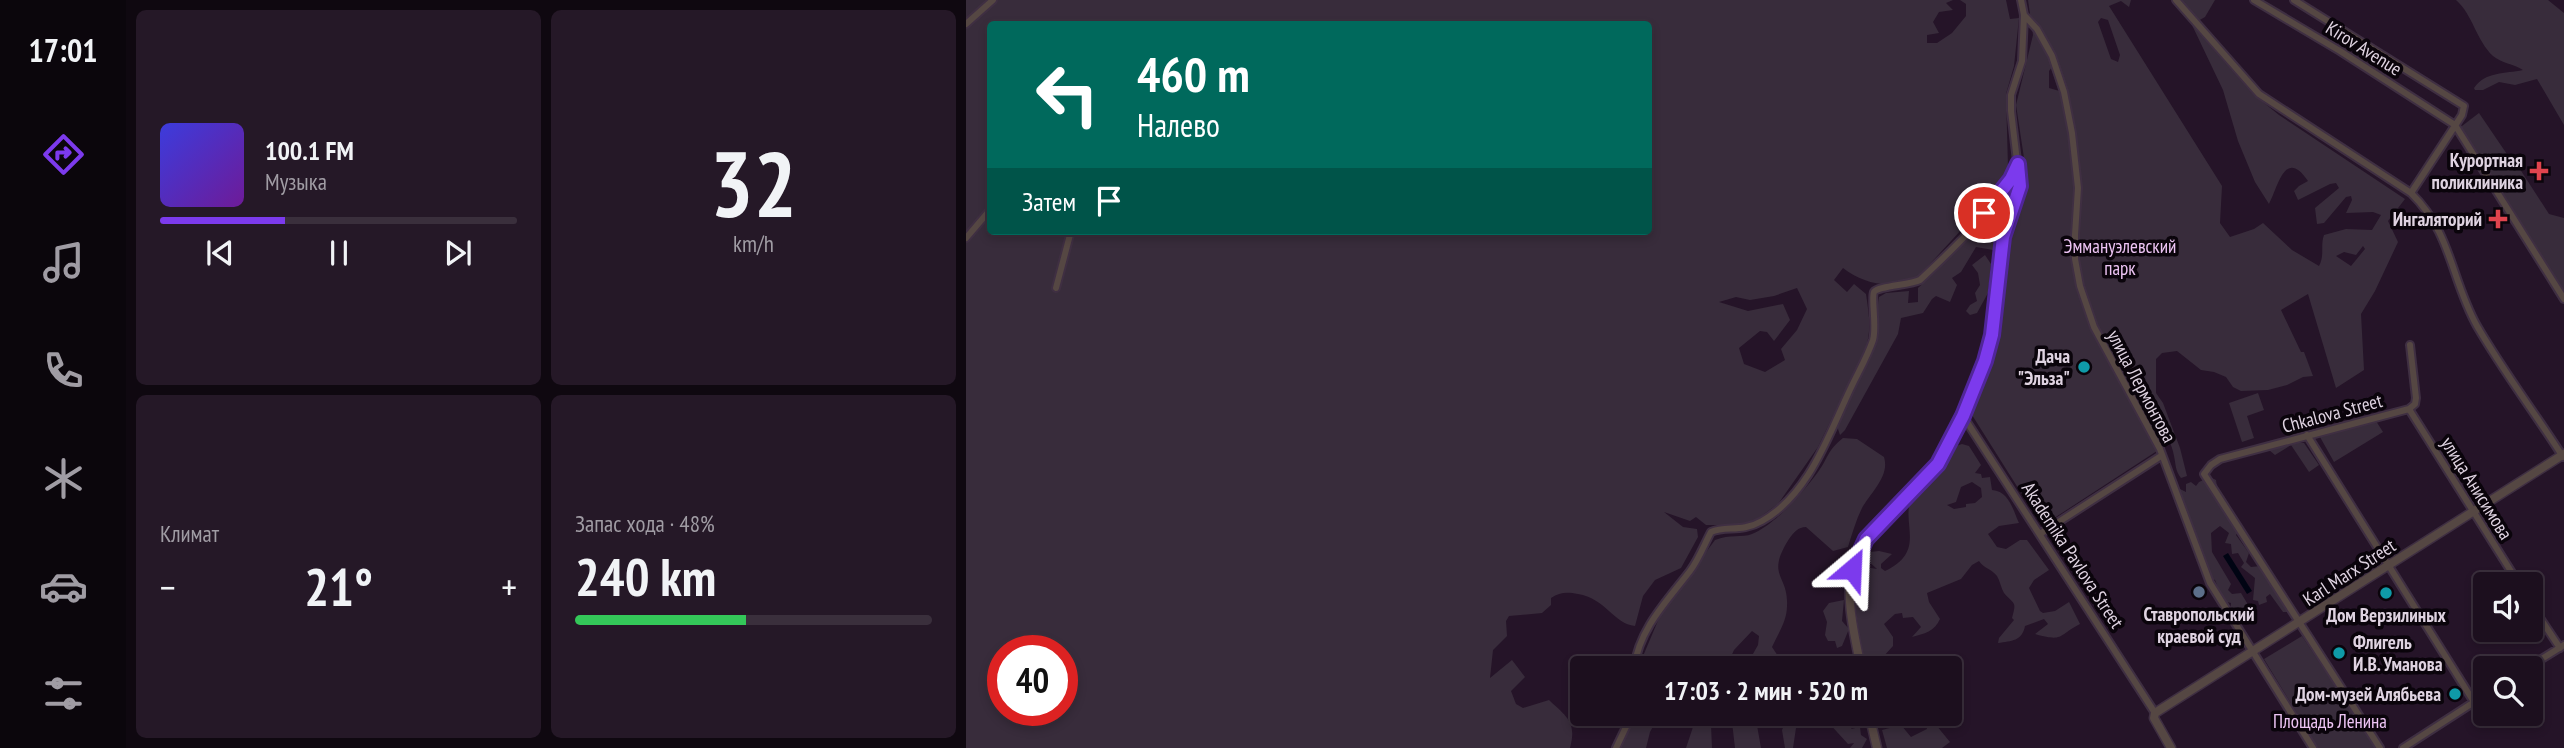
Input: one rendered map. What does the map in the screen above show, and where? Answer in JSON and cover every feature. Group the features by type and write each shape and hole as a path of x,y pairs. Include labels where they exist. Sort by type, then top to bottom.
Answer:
{"street":[{"path":"966,24 993,0"},
{"path":"1859,656 1850,582 1858,551 1876,527 1938,464 1963,416 1985,361 1992,335 2003,237 2020,186 2011,95 2022,61 2024,15 2021,0"},
{"path":"2175,0 2259,94 2412,193 2443,236 2477,326 2563,456"},
{"name":"Kirov Avenue","path":"2254,0 2340,51 2455,125 2564,299"},
{"name":"Kirov Avenue","path":"2294,0 2460,103 2465,109 2455,125"},
{"name":"улица Лермонтова","path":"2024,15 2038,29 2052,56 2064,92 2078,188 2074,235 2080,286 2094,327 2153,436 2210,583 2313,748"},
{"path":"2340,51 2348,35"},
{"path":"2412,193 2455,125"},
{"path":"1638,656 1645,634 1661,606 1692,569 1711,533 1746,529 1766,519 1790,500 1804,479 1824,445 1872,341 1876,319 1872,299 1875,292 1879,288 1909,286 1920,280 1995,202 2018,164"},
{"path":"966,239 987,214"},
{"path":"1056,288 1071,235"},
{"name":"Chkalova Street","path":"2301,622 2204,474 2220,459 2409,409 2415,404 2416,398 2410,345"},
{"name":"улица Анисимова","path":"2409,409 2511,572"},
{"name":"Akademika Pavlova Street","path":"1963,416 2155,715 2171,748"},
{"path":"2307,435 2473,700"},
{"path":"2040,534 2161,456"},
{"name":"Karl Marx Street","path":"2155,715 2563,456"},
{"path":"2543,621 2562,647 2543,658"},
{"path":"2301,622 2380,748"},
{"path":"2403,748 2473,703"},
{"path":"1616,748 1625,726"},
{"path":"1872,726 1877,748"}],"green space":[{"path":"966,0 1953,0 1946,3 1953,10 1939,12 1933,22 1939,33 1927,35 1927,43 1937,43 1952,33 1966,16 1966,4 1960,0 2006,0 2010,19 2019,18 2014,66 2006,94 2008,167 1999,186 1984,205 1918,277 1899,283 1879,284 1860,278 1843,268 1834,280 1847,292 1854,284 1866,294 1869,336 1865,350 1818,447 1778,504 1749,525 1706,525 1696,517 1690,521 1664,512 1683,527 1697,529 1698,537 1681,568 1655,580 1643,596 1635,626 1621,621 1595,600 1570,593 1551,598 1551,605 1542,613 1509,616 1506,621 1507,636 1493,650 1490,678 1512,660 1525,677 1511,691 1516,704 1523,708 1549,700 1569,721 1572,739 1570,748 966,748","holes":["1797,288 1807,309 1797,330 1781,349 1785,360 1765,372 1744,364 1739,348 1760,331 1767,332 1774,341 1790,320 1783,304 1748,311 1719,302 1736,297 1750,300 1774,296"]},
{"name":"Эммануэлевский парк","path":"2028,0 2131,0 2129,7 2121,1 2109,6 2222,186 2220,223 2230,237 2263,223 2292,250 2319,266 2324,235 2346,229 2372,230 2381,215 2373,212 2346,213 2351,196 2346,197 2324,223 2317,224 2315,208 2339,188 2336,183 2330,184 2298,200 2294,191 2308,181 2293,168 2283,173 2269,204 2255,182 2238,141 2223,90 2192,25 2252,93 2279,115 2405,199 2388,221 2398,242 2361,314 2364,370 2336,388 2308,294 2281,310 2301,352 2304,352 2313,376 2268,390 2241,391 2233,387 2226,377 2201,370 2177,351 2162,353 2156,359 2156,393 2163,403 2180,448 2187,476 2181,478 2179,475 2170,443 2159,423 2160,449 2042,526 1972,415 1992,353 1998,323 2001,277 2012,221 2025,182 2016,105 2033,35","holes":["2101,18 2108,20 2120,55 2118,62 2111,59 2098,22","2053,66 2063,92 2049,88 2049,71","2363,246 2365,249 2351,266 2336,256 2344,252 2356,255"]},
{"path":"2178,0 2215,0 2205,17 2198,21"},
{"path":"2456,0 2548,0 2564,13 2564,125 2537,79 2515,85 2499,82 2483,90 2475,90 2479,83 2490,76 2523,70 2500,60 2487,50 2467,13"},
{"path":"2479,113 2549,214 2564,218 2564,298 2458,129"},
{"path":"2002,197 2009,199 2008,206 1993,250 1976,247 1961,272 1952,278 1957,285 1950,302 1936,296 1923,313 1901,318 1898,334 1840,435 1837,426 1878,338 1879,297 1886,293 1909,291 1908,303 1918,302 1918,288 1966,242"},
{"path":"1985,255 1991,264 1988,293 1977,313 1970,315 1966,311 1977,301 1975,293 1980,285 1978,273 1972,265"},
{"path":"2258,393 2264,410 2247,416 2254,438 2242,442 2229,403"},
{"path":"2376,421 2383,432 2334,462 2320,437"},
{"path":"1843,438 1857,439 1884,457 1884,471 1879,484 1862,508 1848,547 1833,551 1806,527 1794,532 1782,551 1778,568 1787,595 1787,612 1772,647 1778,656 1752,656 1758,645 1759,636 1752,631 1731,656 1643,656 1662,611 1715,540 1752,534 1770,523 1805,489"},
{"path":"2298,443 2304,443 2319,465 2309,472 2291,445 2275,455 2269,450"},
{"path":"1962,444 1969,446 1981,465 1975,473 1981,474 1982,478 1990,477 1992,490 2006,497 2019,523 1999,526 1988,534 1997,547 2006,549 2020,540 2027,540 2049,570 2034,580 2029,588 2040,611 2055,611 2069,602 2080,624 2063,635 2051,638 2035,634 2048,624 2044,619 2025,626 2016,639 1998,643 2014,620 2014,605 2004,593 1997,576 1979,561 1972,565 1961,579 1927,593 1929,602 1940,619 1932,629 1912,637 1921,627 1913,617 1903,618 1902,613 1895,614 1884,624 1893,637 1893,646 1884,656 1862,656 1854,597 1859,592 1859,574 1871,568 1877,569 1867,560 1870,552 1892,554 1881,564 1885,571 1906,554 1910,535 1909,504 1922,482 1953,447","holes":["1972,482 1981,488 1982,497 1975,503 1966,504 1966,507 1954,509 1947,505 1956,502 1961,487"]},
{"path":"2210,477 2216,480 2218,494 2225,497 2223,502 2229,507 2229,515 2240,529 2236,535 2249,553 2246,562 2251,567 2261,566 2287,612 2283,612 2270,594 2266,597 2267,602 2259,605 2258,601 2253,600 2255,578 2241,567 2244,563 2238,553 2232,554 2231,544 2225,543 2229,533 2220,526 2211,533 2212,552 2231,584 2228,590 2232,594 2241,593 2247,603 2240,628 2230,613 2231,603 2223,601 2215,580 2210,578 2202,559 2202,549 2188,522 2178,493 2180,489 2186,492 2186,484 2191,482 2196,486"},
{"path":"1844,600 1842,621 1849,629 1842,646 1837,648 1835,641 1828,641 1825,635 1827,622 1823,611 1829,603"},
{"name":"Площадь Ленина","path":"2302,636 2376,748 2318,748 2264,659"},
{"path":"1653,726 1646,748 1621,748 1630,728"},
{"path":"1693,726 1711,726 1712,748 1686,748"},
{"path":"1732,726 1757,726 1761,748 1735,748"},
{"path":"1784,726 1806,726 1796,728 1793,748 1785,748"},
{"path":"1832,726 1853,726 1851,729 1860,727 1861,735 1867,739 1862,748 1850,748 1854,743 1848,744"},
{"path":"1902,726 1911,737 1927,729 1926,726 1937,726 1950,742 1942,748 1887,748 1882,730"}],"shaded area":[{"path":"2228,553 2252,591 2247,594 2223,556"}],"place":[{"name":"Курортная поликлиника","path":"2539,171"},
{"name":"Ингаляторий","path":"2498,219"},
{"name":"Дача \"Эльза\"","path":"2084,367"},
{"name":"Ставропольский краевой суд","path":"2199,592"},
{"name":"Дом Верзилиных","path":"2386,593"},
{"name":"Флигель И.В. Уманова","path":"2339,653"},
{"name":"Дом-музей Алябьева","path":"2455,694"}],"route":[{"path":"1852,569 1854,559 1866,539 1938,464 1963,416 1985,361 1992,335 2003,237 2020,186 2018,164 2011,179 1984,213"}]}
